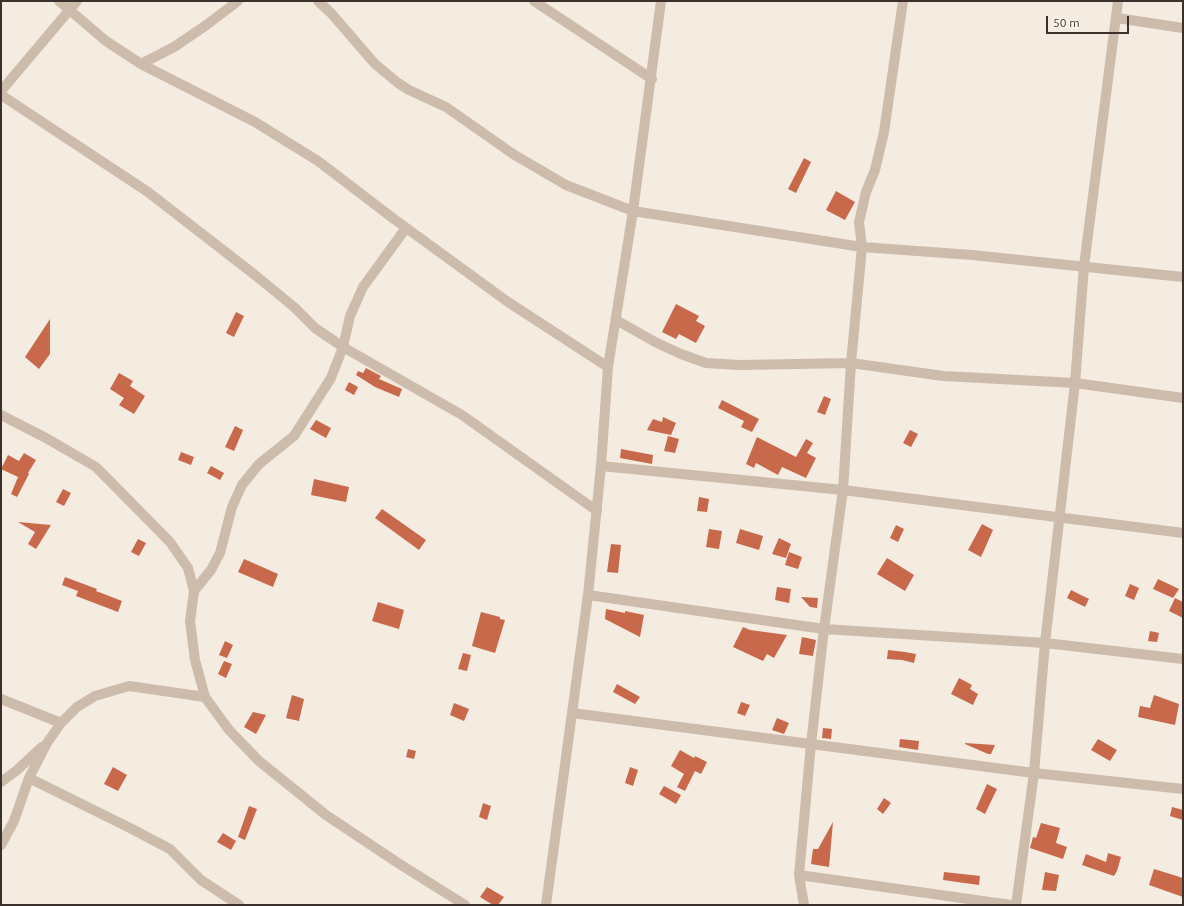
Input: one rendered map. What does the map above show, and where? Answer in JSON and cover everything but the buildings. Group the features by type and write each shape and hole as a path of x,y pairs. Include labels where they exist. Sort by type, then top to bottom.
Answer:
{"street":[{"path":"58,1 106,41 141,64 255,122 318,161 406,228 508,302 608,367"},
{"path":"1,91 77,1"},
{"path":"141,64 174,47 238,1"},
{"path":"318,1 331,13 375,64 398,83 409,90 446,107 513,154 566,185 633,212 862,247 972,255 1183,277"},
{"path":"534,1 652,79"},
{"path":"546,905 588,595 601,466 608,367 633,212 652,79 661,1"},
{"path":"804,905 799,875 811,744 824,629 843,490 851,363 862,247 859,222 866,192 875,170 884,132 903,1"},
{"path":"1016,905 1034,773 1045,644 1075,384 1084,266 1118,1"},
{"path":"1117,18 1183,28"},
{"path":"1,95 148,192 255,275 294,307 316,328 343,347 462,415 597,510"},
{"path":"194,591 212,570 220,553 232,507 242,485 259,464 294,436 331,378 343,347 350,316 363,287 406,228"},
{"path":"616,320 657,343 706,363 740,365 851,363 943,376 1075,384 1183,398"},
{"path":"1,415 46,438 96,467 170,542 188,568 194,591 190,621 195,660 206,697 228,730 259,761 326,815 465,905"},
{"path":"601,466 843,490 1183,533"},
{"path":"588,595 824,629 1045,644 1183,659"},
{"path":"1,845 14,820 29,778 47,743 61,723 77,707 95,696 129,686 206,697"},
{"path":"1,699 61,723"},
{"path":"572,713 1034,773 1183,789"},
{"path":"1,782 16,772 47,743"},
{"path":"29,778 170,849 201,880 238,905"},
{"path":"799,875 1011,905"}]}
